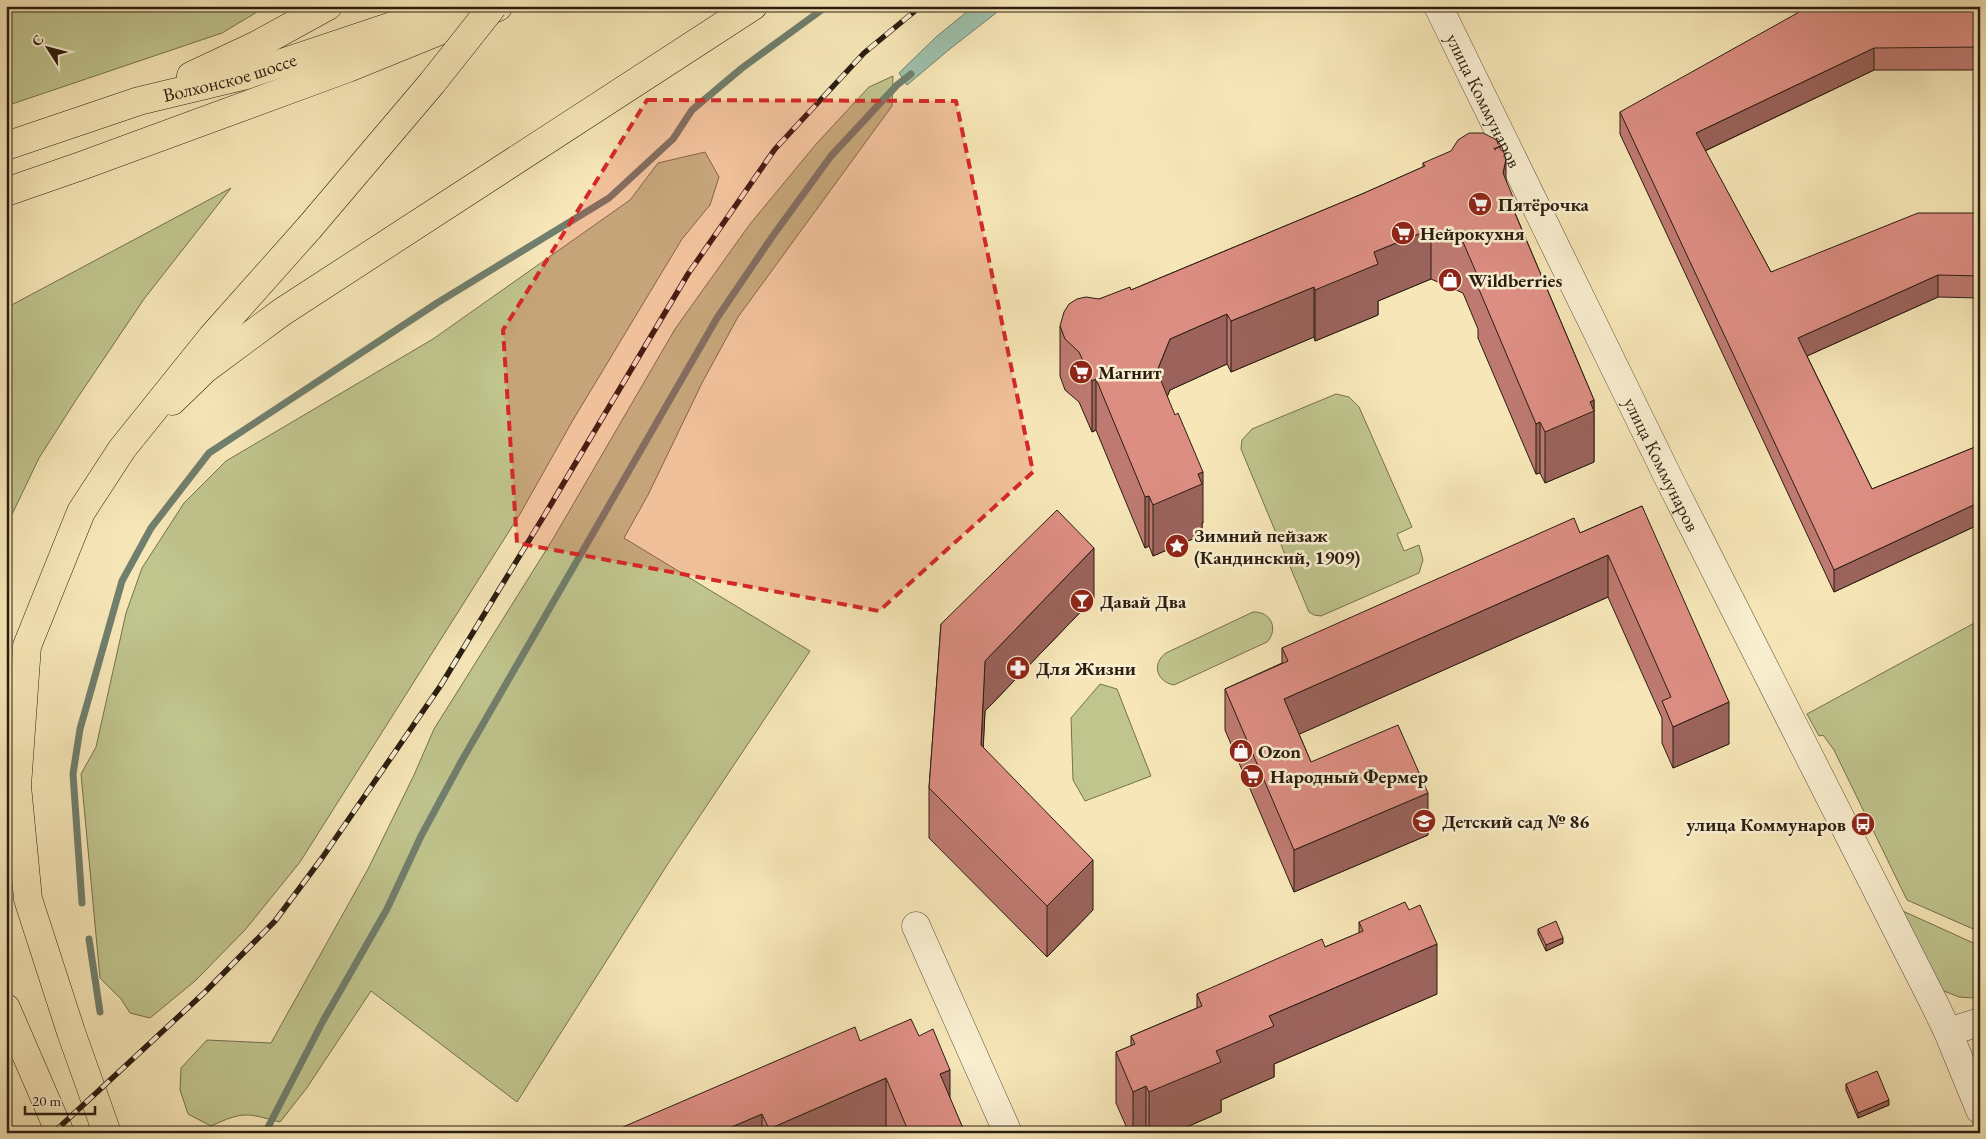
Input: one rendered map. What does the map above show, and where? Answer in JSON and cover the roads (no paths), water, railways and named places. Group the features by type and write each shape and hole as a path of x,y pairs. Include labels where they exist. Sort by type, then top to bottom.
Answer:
{"main road":[{"path":"139,100 255,46 328,6"},
{"name":"Волхонское шоссе","path":"6,146 139,100 243,76 452,6"},
{"path":"107,1133 71,1032 28,899 17,786 27,646 81,512 122,449 212,337 309,228 432,83 493,6"},
{"name":"Волхонское шоссе","path":"81,166 348,68 500,6"},
{"path":"122,449 205,369 282,312 753,6"},
{"path":"6,192 81,166"},
{"path":"6,212 81,166"},
{"path":"6,1008 60,1133"}],"street":[{"name":"улица Коммунаров","path":"1438,6 1674,489 1948,1032 1980,1110"},
{"path":"916,926 1008,1133"},
{"path":"1948,1032 1980,1022"}],"waterway":[{"path":"82,903 73,774 80,729 122,581 151,528 209,453 437,303 609,198 673,139 692,110 742,68 827,6"},
{"path":"265,1133 323,1021 387,909 421,836 461,762 717,318 772,237 831,156 897,85 911,74"},
{"path":"89,939 100,1012"}],"railway":[{"path":"53,1133 205,992 275,921 322,858 441,685 688,274 775,149 864,53 921,6"}],"place":[{"name":"Пятёрочка","path":"1480,204"},
{"name":"Нейрокухня","path":"1403,233"},
{"name":"Wildberries","path":"1450,280"},
{"name":"Магнит","path":"1081,372"},
{"name":"Зимний пейзаж (Кандинский, 1909)","path":"1177,546"},
{"name":"Давай Два","path":"1082,601"},
{"name":"Для Жизни","path":"1018,668"},
{"name":"Ozon","path":"1241,751"},
{"name":"Народный Фермер","path":"1252,776"},
{"name":"Детский сад № 86","path":"1424,821"},
{"name":"улица Коммунаров","path":"1863,824"}]}
